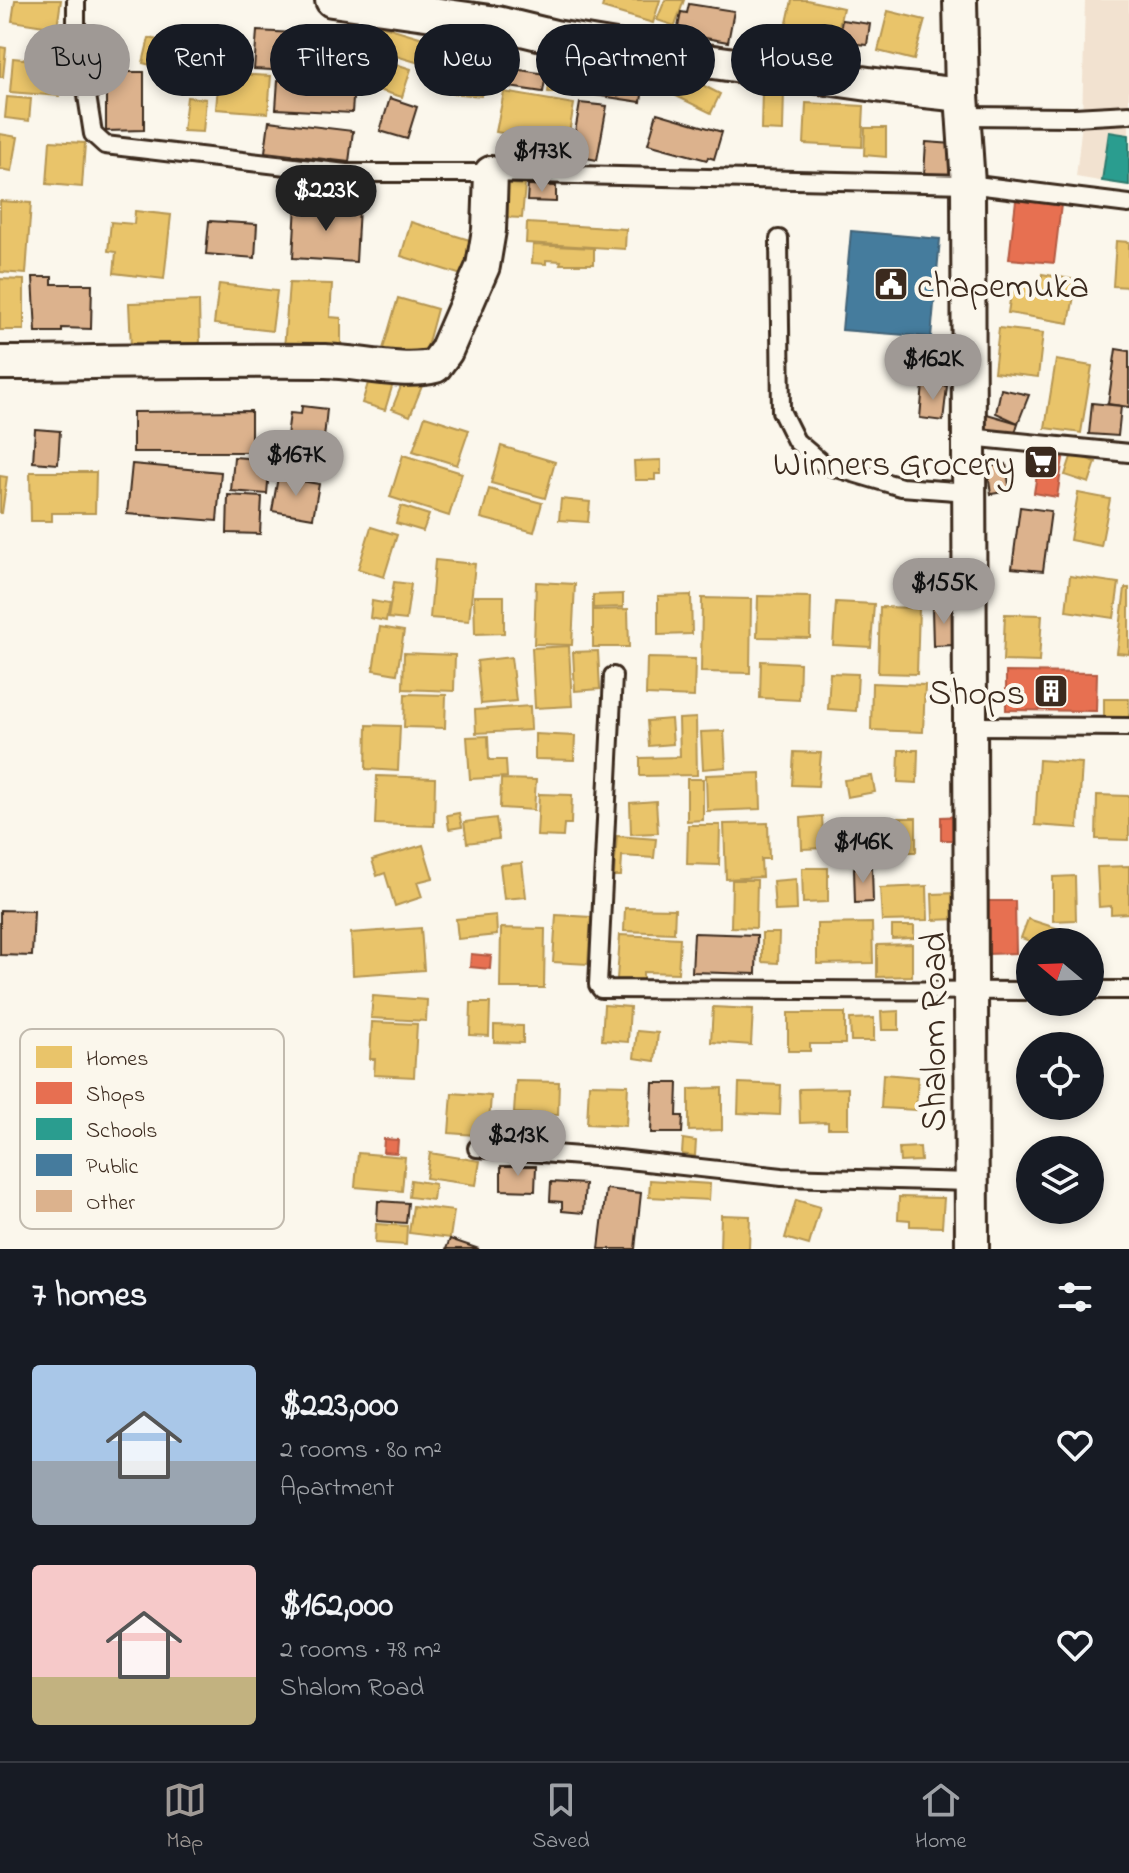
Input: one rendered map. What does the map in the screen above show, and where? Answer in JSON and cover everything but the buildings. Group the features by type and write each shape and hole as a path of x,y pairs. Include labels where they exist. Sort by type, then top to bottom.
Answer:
{"street":[{"path":"332,0 497,23 555,37 678,57 897,88 962,105"},
{"name":"Shalom Road","path":"960,0 962,105 968,184 972,1249"},
{"path":"0,363 257,360 352,361 415,369 435,366 446,351 483,266 489,230 491,173"}],"lane":[{"path":"76,0 76,25 90,119 93,134 105,145 346,173 491,173 968,184 1129,204"},
{"path":"962,105 1074,117 1129,114"},
{"path":"779,239 781,411 796,441 823,464 901,487 969,492"},
{"path":"969,437 1129,453"},
{"path":"613,676 598,985 601,989 1016,991"},
{"path":"969,726 1129,727"},
{"path":"1104,990 1129,990"},
{"path":"477,1148 619,1159 782,1177 972,1182"}],"shaded area":[{"path":"1085,0 1129,0 1129,186 1076,177 1082,122"}],"place":[{"name":"chapemuka","path":"891,284"},
{"name":"Winners Grocery","path":"1041,462"},
{"name":"Shops","path":"1051,691"}]}
